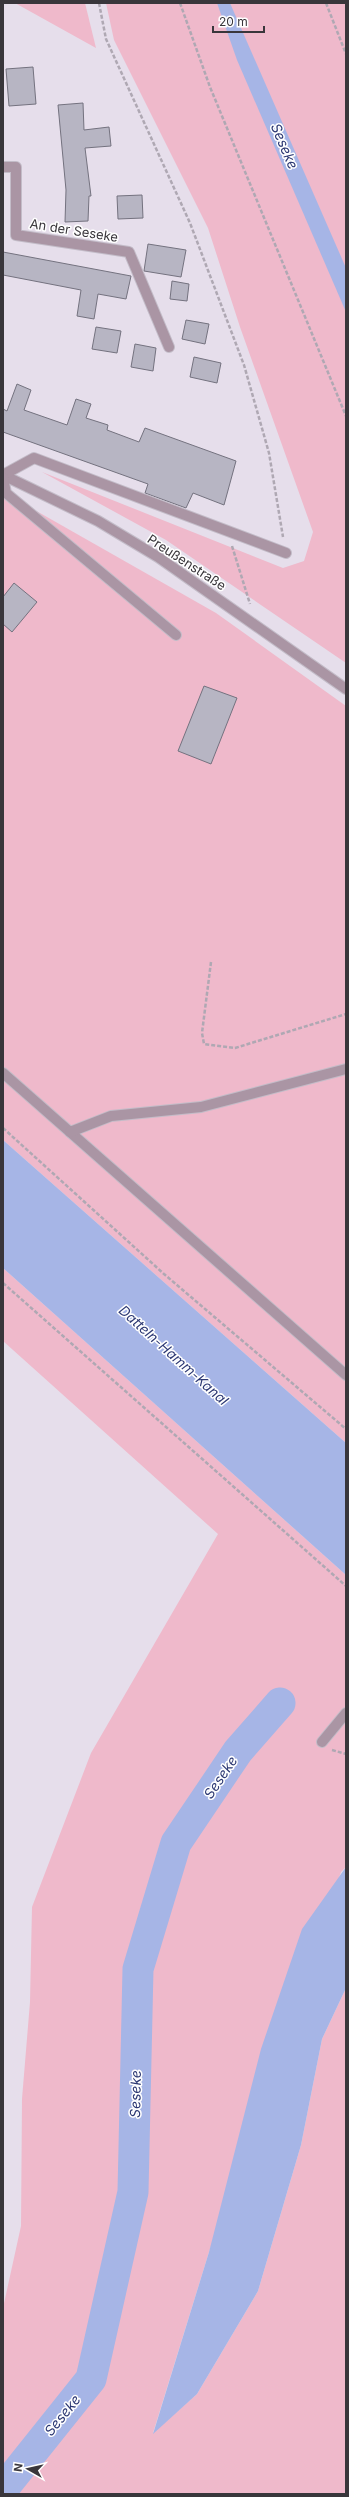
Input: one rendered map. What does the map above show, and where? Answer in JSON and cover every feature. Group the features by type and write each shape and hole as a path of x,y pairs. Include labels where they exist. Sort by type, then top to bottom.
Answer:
{"street":[{"name":"An der Seseke","path":"3,166 16,167 16,235 129,252 169,347"},
{"path":"176,635 6,493 3,476 34,458 286,553"},
{"name":"Preußenstraße","path":"3,476 98,521 158,557 346,689"},
{"path":"70,1132 111,1116 201,1107 346,1070"},
{"path":"3,1072 346,1375"},
{"path":"322,1742 346,1713"}],"path":[{"path":"100,3 106,38 190,224 244,365 269,453 286,553"},
{"path":"180,3 210,87 346,416"},
{"path":"326,3 346,54"},
{"path":"227,531 252,608"},
{"path":"211,962 202,1033 204,1044 235,1048 346,1014"},
{"path":"3,1128 164,1274 346,1429"},
{"path":"3,1284 346,1586"}],"shaded area":[{"path":"15,3 85,3 96,48"},
{"path":"106,3 346,3 346,663 166,540 42,472 283,568 304,561 313,532 240,327 208,228 114,40"},
{"path":"3,492 216,613 346,706 346,1443 3,1140"},
{"path":"3,1268 346,1575 346,1867 341,1872 209,2252 153,2433 197,2394 258,2291 301,2145 322,2039 346,1988 346,2494 3,2494 3,2308 21,2226 22,2099 30,2002 32,1907 91,1753 218,1534 3,1341"}],"water":[{"path":"217,3 230,3 346,268 346,312 237,60"},
{"name":"Datteln-Hamm-Kanal","path":"3,1140 346,1443 346,1575 3,1268"},
{"path":"346,1867 346,1988 322,2039 301,2145 258,2291 197,2394 153,2434 209,2252 261,2049 302,1929"}],"building":[{"path":"33,67 36,104 9,106 6,69"},
{"path":"83,103 84,130 109,127 111,146 85,148 91,196 89,196 88,221 65,222 66,190 58,105"},
{"path":"142,195 143,218 118,219 117,196"},
{"path":"148,244 186,250 181,277 144,271"},
{"path":"3,252 131,276 126,299 98,294 94,319 77,316 81,290 3,275"},
{"path":"172,281 189,284 187,301 170,299"},
{"path":"186,320 209,324 205,344 182,339"},
{"path":"96,327 121,331 117,353 92,349"},
{"path":"135,344 156,348 153,371 131,367"},
{"path":"194,357 221,363 217,383 190,377"},
{"path":"17,384 31,390 24,410 67,425 76,399 91,404 86,418 108,425 107,430 139,442 145,428 236,461 224,505 193,493 186,508 145,493 148,484 3,432 3,409 7,411"},
{"path":"14,583 37,602 12,632 3,624 3,597"},
{"path":"204,686 237,698 211,764 178,751"}],"waterway":[{"name":"Seseke","path":"3,2489 91,2379 133,2192 138,1969 176,1843 238,1751 280,1703"}]}
